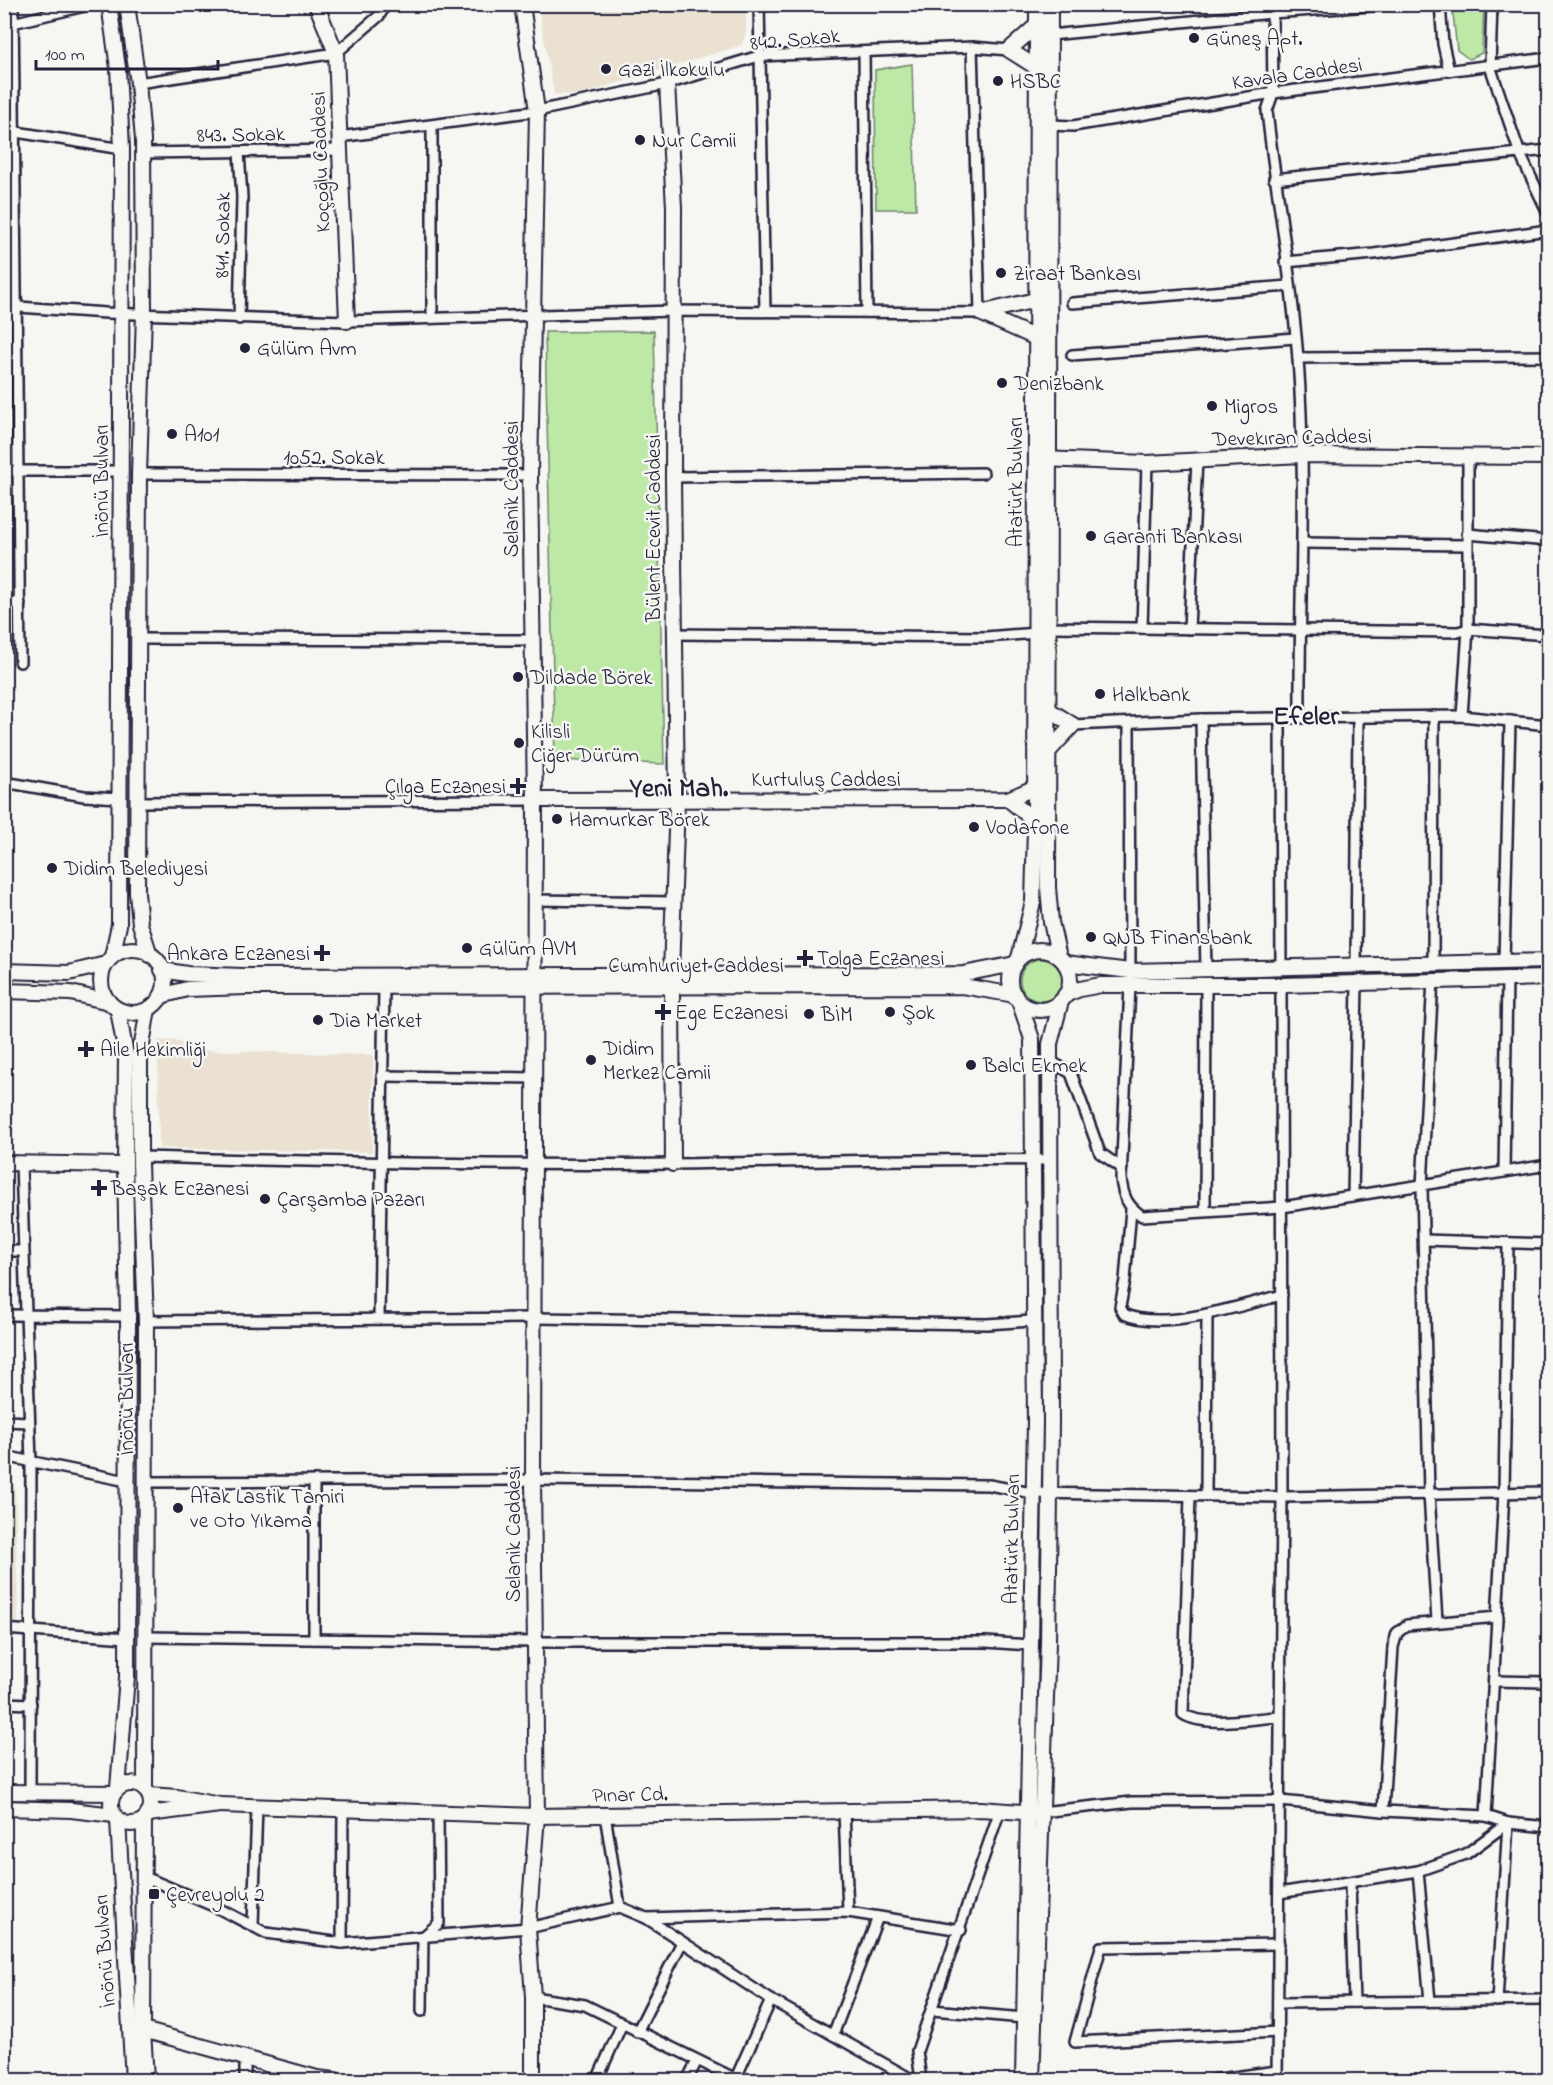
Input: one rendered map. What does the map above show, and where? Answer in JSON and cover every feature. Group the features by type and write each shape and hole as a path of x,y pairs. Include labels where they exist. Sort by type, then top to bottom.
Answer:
{"main road":[{"name":"İnönü Bulvarı","path":"109,961 119,925 123,312 122,149 118,68 110,4"},
{"name":"Koçoğlu Caddesi","path":"316,4 336,53 348,321"},
{"name":"Selanik Caddesi","path":"522,4 537,111 535,317 530,476 535,800 533,1480 537,1816 528,1928 533,1997 533,2080"},
{"name":"Atatürk Bulvarı","path":"1037,4 1036,338 1049,627 1048,887 1050,922 1062,960"},
{"name":"Atatürk Bulvarı","path":"1017,962 1033,902 1036,633 1049,310 1050,4"},
{"name":"İnönü Bulvarı","path":"132,5 143,153 144,313 139,474 137,893 140,924 150,955"},
{"path":"1036,26 1009,50 1036,67"},
{"name":"Bülent Ecevit Caddesi","path":"667,84 675,207 673,477 677,801 672,979 673,1164"},
{"path":"980,313 1036,300 1049,310"},
{"path":"980,313 1036,338"},
{"name":"Devekıran Caddesi","path":"1042,459 1147,463 1302,455 1548,457"},
{"path":"1049,710 1073,725 1049,750"},
{"path":"1035,821 1008,799 1036,787"},
{"name":"Kurtuluş Caddesi","path":"535,800 1008,799"},
{"path":"4,971 69,973 109,961 135,950 150,955 162,970 164,987 161,996 148,1009 128,1013 114,1006 71,993 4,990"},
{"path":"1548,961 1206,971 1130,971 1062,960 1043,950 1035,951 1017,962 1010,980 1017,998 1040,1009 1080,988 1101,985 1281,985 1548,978"},
{"path":"1062,960 1070,979 1063,998"},
{"path":"109,961 101,984 114,1006"},
{"name":"Cumhuriyet Caddesi","path":"162,970 187,974 243,976 535,980 672,979 963,974 1017,962"},
{"name":"Cumhuriyet Caddesi","path":"672,979 962,986 1017,998"},
{"name":"Cumhuriyet Caddesi","path":"161,996 187,989 384,987 535,980"},
{"name":"Atatürk Bulvarı","path":"1017,998 1032,1039 1032,1321 1035,1422 1030,1645 1034,1813 1032,2080"},
{"name":"Atatürk Bulvarı","path":"1023,2080 1024,2018 1050,1494 1050,1062 1052,1031 1063,998"},
{"name":"İnönü Bulvarı","path":"114,1006 126,1055 125,1165 128,1316 127,1677 116,1791"},
{"name":"İnönü Bulvarı","path":"147,1792 146,1321 140,1157 140,1056 148,1009"},
{"path":"4,1163 125,1165"},
{"path":"128,1316 146,1321"},
{"path":"127,1481 147,1482"},
{"path":"4,1792 116,1791 129,1784 147,1792 220,1805"},
{"path":"116,1791 111,1804 116,1818"},
{"path":"146,1817 151,1808 147,1792"},
{"path":"4,1808 71,1810 116,1818 131,1824 146,1817 220,1805"},
{"name":"Pınar Cd.","path":"220,1805 537,1816 1000,1810 1034,1813"},
{"name":"İnönü Bulvarı","path":"146,1817 142,1876 143,2030 146,2080"},
{"name":"İnönü Bulvarı","path":"116,1818 133,2080"},
{"path":"143,2030 317,2078 335,2080"}],"street":[{"path":"13,4 9,25 9,130 15,306 20,662"},
{"path":"9,25 93,4"},
{"path":"138,83 336,53 379,16 387,4"},
{"path":"759,4 765,311"},
{"path":"1050,35 1272,9 1398,4"},
{"path":"1440,4 1443,44 1449,71"},
{"path":"1492,4 1490,66 1520,154 1548,213"},
{"path":"1272,9 1274,93 1267,111 1298,358 1302,455 1304,543 1299,631 1300,718"},
{"path":"4,306 239,319 348,321 673,311 980,313 972,47"},
{"name":"842. Sokak","path":"339,143 432,126 537,111 667,84 759,56 972,47 1009,50"},
{"path":"864,52 867,312"},
{"name":"Kavala Caddesi","path":"1050,125 1073,126 1274,93 1548,58"},
{"path":"432,126 432,318"},
{"path":"9,130 122,149"},
{"name":"843. Sokak","path":"143,153 240,152 339,143"},
{"path":"1274,179 1548,150"},
{"name":"841. Sokak","path":"239,319 242,197 240,152"},
{"path":"1285,262 1374,254 1548,230"},
{"path":"1072,303 1289,286"},
{"path":"1072,355 1295,338"},
{"path":"1298,358 1548,356"},
{"path":"1462,716 1467,629 1468,457"},
{"path":"1189,629 1197,459"},
{"path":"1142,628 1147,463"},
{"path":"4,471 122,471"},
{"path":"673,477 982,473"},
{"name":"1052. Sokak","path":"139,474 530,476"},
{"path":"1467,534 1548,541"},
{"path":"1304,543 1467,545"},
{"path":"4,602 20,604"},
{"path":"1049,627 1458,633 1467,629 1548,635"},
{"path":"674,634 986,637 1036,633"},
{"path":"139,639 533,640"},
{"path":"1433,964 1434,716"},
{"path":"1073,725 1201,719 1434,716 1462,716 1548,725"},
{"path":"1356,967 1358,717"},
{"path":"1280,718 1281,969"},
{"path":"1201,719 1206,971"},
{"path":"1504,963 1510,721"},
{"path":"1130,723 1130,971"},
{"path":"4,782 84,796 120,798"},
{"path":"139,802 535,800"},
{"path":"535,900 674,902"},
{"path":"1504,1172 1508,978"},
{"path":"1433,980 1422,1185 1430,1494 1437,1622"},
{"path":"1353,1196 1357,983"},
{"path":"1205,1211 1206,985"},
{"path":"1212,2080 1277,2076 1282,1497 1281,985"},
{"path":"1130,986 1122,1168 1123,1194 1131,1209 1142,1216 1281,1207 1548,1165"},
{"path":"379,1319 384,987"},
{"path":"1050,1062 1071,1073 1100,1153 1122,1168"},
{"path":"382,1076 535,1078"},
{"path":"140,1157 535,1164 673,1164 984,1158 1049,1160"},
{"path":"21,1163 31,1462 30,1792"},
{"path":"1131,1209 1125,1280 1119,1307 1124,1314 1154,1320 1207,1315 1282,1295"},
{"path":"1424,1240 1548,1244"},
{"path":"1486,1816 1504,1493 1508,1243"},
{"path":"4,1251 23,1251"},
{"path":"4,1315 128,1316"},
{"path":"1206,1496 1207,1315"},
{"path":"146,1321 534,1318 987,1324 1032,1321"},
{"path":"4,1421 29,1422"},
{"path":"4,1456 127,1481"},
{"path":"147,1482 533,1480 989,1485 1050,1494 1282,1497 1548,1492"},
{"path":"314,1481 314,1639"},
{"path":"1190,1496 1183,1714 1190,1719 1206,1721 1280,1717"},
{"path":"1383,1811 1393,1647 1397,1634 1407,1625 1498,1617"},
{"path":"4,1629 127,1638"},
{"path":"147,1637 534,1642 986,1642 1030,1645"},
{"path":"1494,1682 1548,1682"},
{"path":"4,1703 31,1704"},
{"path":"1034,1813 1132,1802 1280,1801 1383,1811 1486,1816 1508,1823 1548,1827"},
{"path":"253,1925 257,1806"},
{"path":"342,1943 343,1809"},
{"path":"921,2080 917,2051 961,1930 1000,1810"},
{"path":"844,1811 848,1912"},
{"path":"422,2011 423,1936 438,1923 438,1813"},
{"path":"604,1815 620,1907"},
{"path":"1279,1893 1350,1884 1418,1871 1466,1854 1508,1823"},
{"path":"1497,2001 1508,1823"},
{"path":"1418,1871 1430,2001"},
{"path":"142,1876 253,1925 266,1933 342,1943 528,1928 620,1907 646,1918 771,2000 913,2080"},
{"path":"1350,1884 1354,2002"},
{"path":"646,1918 848,1912 961,1930"},
{"path":"833,2035 878,1917"},
{"path":"637,2032 682,1942"},
{"path":"1278,2032 1075,2042 1101,1947 1279,1944"},
{"path":"533,1997 585,2005 735,2080 771,2000"},
{"path":"1278,2003 1548,2000"},
{"path":"932,2010 1024,2018"},
{"path":"597,2080 622,2024"},
{"path":"245,2057 245,2080"},
{"path":"687,2080 697,2061"}],"shaded area":[{"name":"Gazi İlkokulu","path":"538,5 746,5 746,31 742,45 579,95 554,94"},
{"path":"158,1040 178,1041 191,1050 373,1055 372,1152 159,1148"},
{"path":"5,1485 15,1485 18,1622 5,1620"}],"green space":[{"path":"1452,5 1484,5 1482,53 1469,59 1457,50"},
{"path":"912,64 916,209 876,209 875,70"},
{"path":"654,331 664,764 555,760 545,332"},
{"path":"1041,959 1049,960 1056,965 1061,972 1061,988 1056,995 1049,1000 1041,1001 1033,1000 1026,995 1021,988 1020,980 1021,972 1026,965 1033,960"}],"place":[{"name":"Güneş Apt.","path":"1194,38"},
{"name":"Gazi İlkokulu","path":"606,69"},
{"name":"HSBC","path":"998,81"},
{"name":"Nur Camii","path":"640,140"},
{"name":"Ziraat Bankası","path":"1001,273"},
{"name":"Gülüm Avm","path":"245,348"},
{"name":"Denizbank","path":"1002,383"},
{"name":"Migros","path":"1212,406"},
{"name":"A101","path":"172,434"},
{"name":"Garanti Bankası","path":"1091,536"},
{"name":"Dildade Börek","path":"518,677"},
{"name":"Halkbank","path":"1100,694"},
{"name":"Kilisli Ciğer Dürüm","path":"519,743"},
{"name":"Çılga Eczanesi","path":"518,786"},
{"name":"Hamurkar Börek","path":"557,819"},
{"name":"Vodafone","path":"974,827"},
{"name":"Didim Belediyesi","path":"52,868"},
{"name":"QNB Finansbank","path":"1091,937"},
{"name":"Gülüm AVM","path":"467,948"},
{"name":"Ankara Eczanesi","path":"322,953"},
{"name":"Tolga Eczanesi","path":"805,958"},
{"name":"Ege Eczanesi","path":"663,1012"},
{"name":"Şok","path":"890,1012"},
{"name":"BİM","path":"809,1014"},
{"name":"Dia Market","path":"318,1020"},
{"name":"Aile Hekimliği","path":"86,1049"},
{"name":"Didim Merkez Camii","path":"591,1060"},
{"name":"Balcı Ekmek","path":"971,1065"},
{"name":"Başak Eczanesi","path":"99,1188"},
{"name":"Çarşamba Pazarı","path":"265,1199"},
{"name":"Atak Lastik Tamiri ve Oto Yıkama","path":"178,1508"},
{"name":"Çevreyolu 2","path":"154,1894"}],"district":[{"name":"Efeler","path":"1306,715"},
{"name":"Yeni Mah.","path":"679,787"}]}
